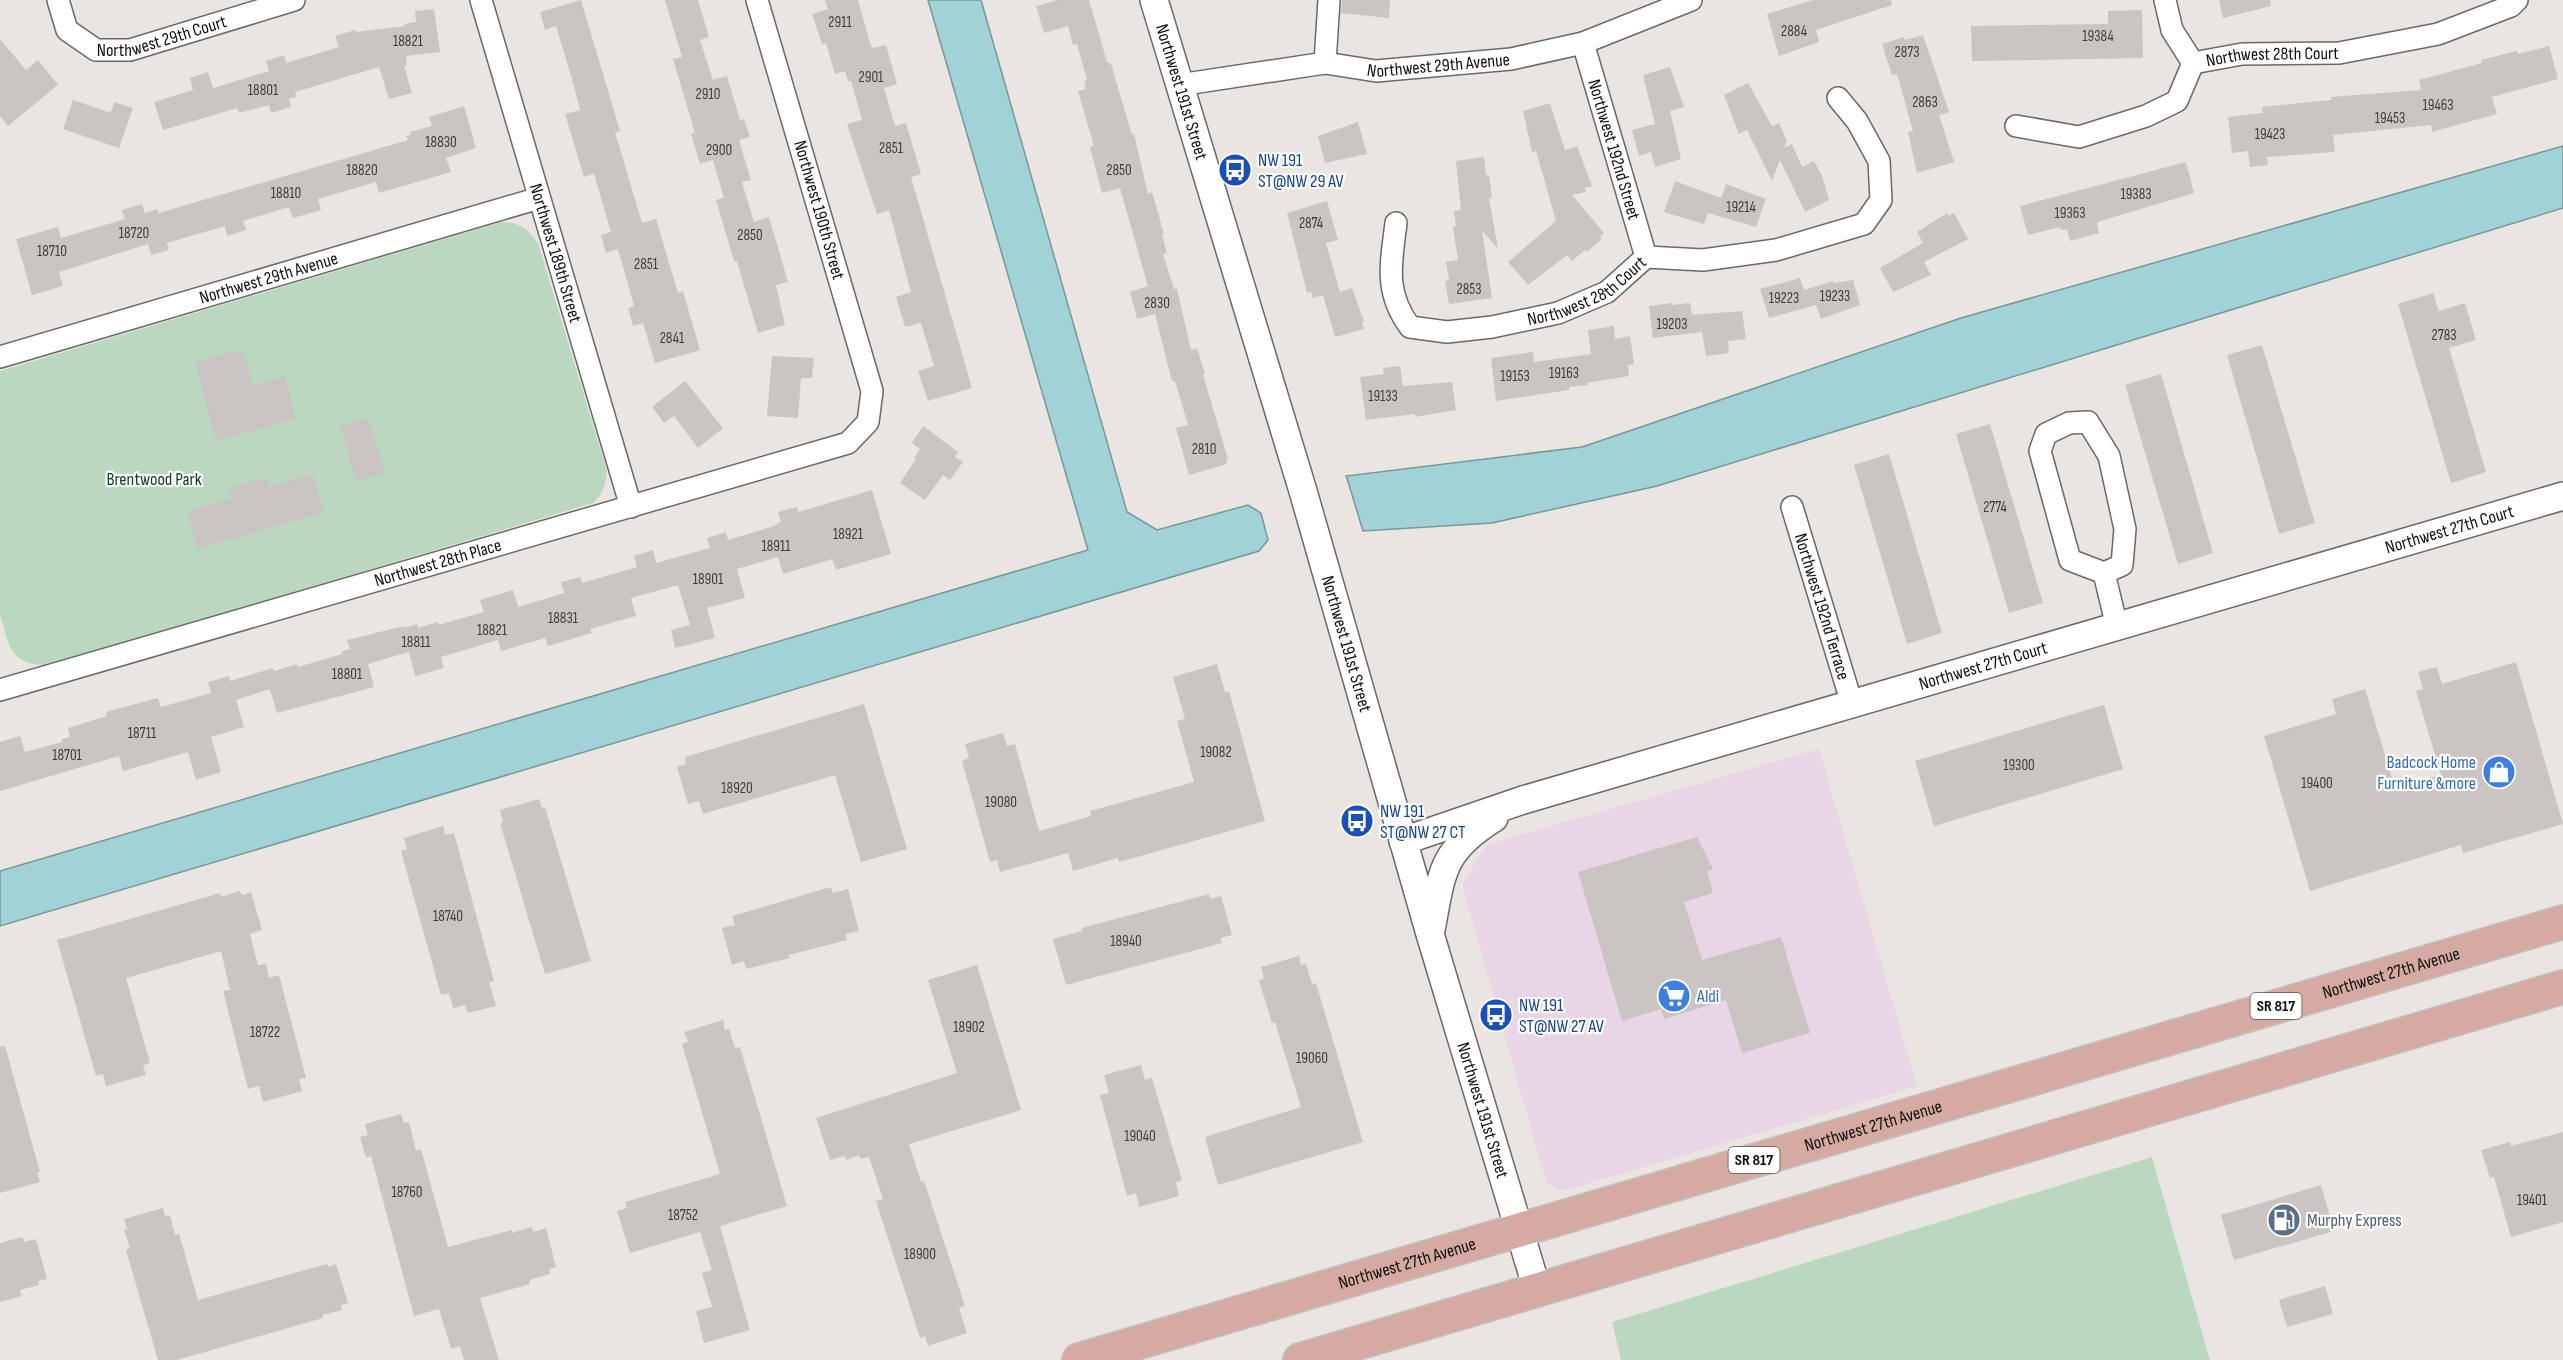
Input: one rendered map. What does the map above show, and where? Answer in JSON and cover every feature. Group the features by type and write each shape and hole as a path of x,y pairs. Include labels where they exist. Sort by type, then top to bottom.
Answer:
{"main road":[{"name":"Northwest 27th Avenue","path":"1079,1360 2563,922"},
{"path":"1300,1360 2563,987"}],"street":[{"name":"Northwest 29th Court","path":"58,0 67,30 96,50 130,50 294,0"},
{"name":"Northwest 189th Street","path":"481,0 631,507"},
{"name":"Northwest 190th Street","path":"757,0 872,391 868,422"},
{"name":"Northwest 191st Street","path":"1154,0 1303,491 1430,934 1537,1289"},
{"path":"1325,63 1329,0"},
{"name":"Northwest 29th Avenue","path":"1179,85 1325,63 1376,71 1511,59 1583,43 1691,0"},
{"path":"2165,0 2172,30 2193,63"},
{"name":"Northwest 28th Court","path":"2016,126 2079,137 2146,116 2177,101 2193,63 2242,54 2339,53 2438,34 2511,6 2517,0"},
{"name":"Northwest 192nd Street","path":"1583,43 1646,257"},
{"name":"Northwest 28th Court","path":"1396,223 1389,276 1398,310 1410,327 1447,332 1492,327 1558,314 1607,291 1646,257 1702,261 1776,250 1864,224 1881,200 1879,161 1857,121 1838,98"},
{"name":"Northwest 29th Avenue","path":"0,357 539,198"},
{"name":"Northwest 28th Place","path":"2,684 631,507 848,443 868,422"},
{"path":"2088,422 2109,456 2125,529 2122,565 2104,573 2070,560 2040,451 2046,434 2069,423 2088,422"},
{"name":"Northwest 27th Court","path":"1403,841 1523,800 2563,496"},
{"name":"Northwest 192nd Terrace","path":"1792,507 1852,704"},
{"path":"2104,573 2117,627"},
{"path":"1430,934 1441,877 1454,851 1471,833 1523,800"}],"shaded area":[{"path":"1819,749 1917,1086 1562,1191 1546,1182 1462,884 1486,845"}],"green space":[{"name":"Brentwood Park","path":"501,222 513,223 522,227 538,243 607,471 600,496 593,503 48,665 25,662 18,658 9,645 0,615 0,371"},
{"path":"2152,1157 2210,1360 1621,1360 1612,1322"}],"water":[{"path":"928,0 981,0 1127,512 1157,530 1248,505 1261,513 1268,540 1259,551 0,926 0,871 1088,550"},
{"path":"2563,146 2563,208 1657,486 1492,523 1363,531 1346,476 1582,447 1961,318"}],"building":[{"path":"581,0 620,131 615,132 642,223 656,219 678,293 683,291 700,350 655,363 643,323 633,326 628,308 634,306 618,249 606,253 601,235 611,232 594,174 584,177 565,114 580,110 572,79 556,26 545,30 540,12"},
{"path":"665,0 698,0 709,37 700,40 713,80 727,76 740,120 744,119 750,137 739,140 751,180 742,182 754,222 769,217 788,282 776,285 785,325 758,333 716,200 724,198 713,160 700,164 691,134 695,133 673,59 682,57"},
{"path":"825,0 858,0 871,46 873,48 886,45 897,84 884,88 895,126 906,123 921,174 911,177 972,388 928,401 918,371 934,366 921,323 905,327 896,297 911,292 889,210 877,214 847,124 862,120 851,81 848,81 845,71 835,74 826,43 822,44 812,14 828,9"},
{"path":"1058,0 1089,0 1107,62 1111,64 1132,135 1134,134 1148,194 1152,192 1164,234 1162,235 1167,253 1163,254 1174,289 1177,289 1191,350 1197,348 1205,374 1203,375 1228,459 1227,464 1189,475 1176,428 1188,425 1175,381 1172,381 1155,314 1137,319 1130,292 1148,286 1120,188 1102,193 1090,147 1094,146 1078,91 1086,89 1084,81 1087,80 1077,44 1073,45 1068,26 1044,33 1036,6"},
{"path":"1342,0 1390,0 1389,18 1341,13"},
{"path":"1813,0 1891,0 1892,5 1816,30 1819,42 1779,56 1767,14"},
{"path":"2219,0 2270,0 2271,6 2223,18"},
{"path":"434,9 440,52 406,56 407,65 404,66 412,93 389,99 379,67 295,92 296,97 289,99 291,107 271,113 269,105 239,113 237,108 163,130 154,102 193,90 190,78 208,72 213,88 269,71 266,61 284,55 286,63 339,47 335,36 355,30 356,32 405,26 405,24 416,22 415,11"},
{"path":"2142,10 2143,58 1972,61 1971,26 2108,24 2108,11"},
{"path":"1923,35 1949,112 1939,115 1954,162 1917,173 1908,132 1913,131 1897,74 1892,75 1882,44 1904,37 1905,40"},
{"path":"0,39 26,70 38,60 58,85 8,126 0,116"},
{"path":"2549,46 2558,79 2492,97 2497,114 2432,132 2431,125 2333,135 2335,152 2267,157 2268,165 2250,167 2248,151 2232,153 2228,117 2263,113 2262,107 2331,100 2331,97 2421,90 2419,80 2482,63 2481,60"},
{"path":"1670,67 1684,107 1670,111 1681,159 1655,167 1651,152 1639,156 1632,130 1655,124 1643,75"},
{"path":"1748,83 1772,126 1779,123 1787,141 1784,148 1792,144 1802,167 1814,161 1822,176 1829,200 1805,212 1780,160 1772,181 1747,130 1739,134 1724,95"},
{"path":"73,100 111,113 114,102 133,108 119,148 63,129"},
{"path":"1550,103 1565,150 1577,146 1592,186 1585,188 1586,192 1572,195 1604,233 1600,237 1602,239 1587,252 1585,250 1572,261 1567,255 1528,285 1508,262 1556,221 1536,151 1532,152 1523,111"},
{"path":"464,106 476,148 446,158 451,172 379,193 376,182 318,199 321,210 293,218 289,207 243,221 246,230 227,236 225,226 167,243 169,250 151,255 148,244 59,272 63,286 32,295 16,239 58,227 61,238 125,219 122,210 142,204 145,213 157,209 159,213 408,140 406,136 411,135 410,132 432,126 429,117"},
{"path":"1358,122 1367,154 1325,163 1318,136"},
{"path":"1484,157 1486,175 1489,175 1492,198 1489,198 1498,249 1482,230 1492,298 1449,304 1445,281 1449,280 1446,262 1458,260 1453,227 1456,226 1454,211 1461,210 1456,161"},
{"path":"2186,162 2194,193 2097,222 2099,233 2070,241 2067,229 2061,230 2060,227 2028,235 2020,206"},
{"path":"1675,181 1721,198 1726,184 1766,199 1756,227 1708,213 1704,224 1664,212"},
{"path":"1327,201 1338,240 1326,243 1340,292 1352,288 1364,321 1362,322 1364,329 1335,337 1323,295 1313,298 1311,292 1307,293 1287,213"},
{"path":"1947,213 1948,216 1954,213 1968,239 1924,262 1931,275 1893,292 1880,268 1923,243 1917,232"},
{"path":"1800,278 1804,290 1833,281 1834,283 1853,280 1860,305 1821,319 1816,305 1769,318 1760,289"},
{"path":"2433,293 2439,311 2465,303 2476,340 2449,348 2486,472 2451,483 2398,304"},
{"path":"1672,303 1672,305 1690,303 1692,315 1742,311 1746,339 1728,341 1729,353 1706,356 1702,332 1653,338 1649,306"},
{"path":"1614,326 1615,339 1630,336 1634,364 1628,365 1629,376 1569,387 1569,390 1496,401 1491,358 1533,352 1534,362 1591,354 1588,330"},
{"path":"2262,345 2315,523 2279,534 2227,355"},
{"path":"243,349 253,385 285,376 296,419 216,441 195,362"},
{"path":"772,356 814,358 812,378 801,378 798,418 767,416"},
{"path":"1400,366 1403,386 1452,382 1456,410 1415,417 1415,414 1366,420 1360,377 1384,374 1383,368"},
{"path":"2161,374 2213,553 2178,564 2125,385"},
{"path":"685,381 723,428 698,448 674,416 664,423 652,407"},
{"path":"368,418 385,473 356,481 340,426"},
{"path":"1990,424 2043,603 2009,613 1956,434"},
{"path":"923,426 958,452 955,457 963,462 950,480 943,475 925,500 900,483 916,459 914,458 920,449 912,443"},
{"path":"1889,454 1942,633 1907,644 1854,465"},
{"path":"313,474 324,512 198,549 187,511 232,498 229,488 266,477 269,487"},
{"path":"872,490 891,554 836,570 832,559 783,574 778,557 737,569 745,598 707,608 715,638 675,648 671,630 690,625 678,585 631,598 636,616 590,629 592,633 548,646 545,638 501,651 498,640 441,657 444,668 415,676 409,652 368,664 374,687 277,713 270,689 236,700 244,727 211,737 221,772 196,780 188,752 123,771 119,756 0,791 0,742 20,736 25,752 62,742 62,739 70,737 68,728 107,716 106,712 158,698 161,707 211,693 208,682 229,676 230,681 273,668 274,671 297,664 298,667 342,654 341,652 350,649 347,640 404,626 404,628 417,624 418,628 438,622 438,625 484,612 480,600 513,590 518,607 564,593 561,582 580,577 582,583 637,567 634,556 653,550 656,563 710,548 707,538 726,532 728,540 771,527 781,522 778,512 797,507 799,512"},
{"path":"2516,662 2563,824 2463,853 2461,845 2310,891 2264,736 2336,714 2332,699 2365,689 2395,788 2441,775 2416,691 2423,689 2418,672 2437,667 2442,684"},
{"path":"1217,664 1225,692 1229,691 1265,821 1119,862 1118,858 1073,871 1068,853 1000,872 997,860 990,862 962,761 969,758 965,744 1003,733 1007,746 1015,744 1039,831 1091,816 1090,811 1194,782 1177,721 1185,719 1173,677"},
{"path":"864,704 907,849 861,862 835,775 703,814 699,801 688,804 677,767 686,764 685,757"},
{"path":"2104,705 2123,769 1934,826 1915,761"},
{"path":"539,799 542,808 545,807 591,961 545,974 500,823 503,822 500,810"},
{"path":"443,826 445,835 454,833 494,981 489,982 496,1006 468,1013 465,1005 453,1008 449,993 441,995 401,851 407,849 404,838"},
{"path":"1697,837 1713,869 1707,871 1713,893 1684,902 1702,960 1781,937 1810,1033 1742,1053 1726,1000 1664,1019 1661,1009 1622,1021 1578,872"},
{"path":"831,887 833,893 848,889 859,931 846,934 847,940 789,955 789,958 746,969 744,961 732,965 722,928 735,925 732,916"},
{"path":"240,891 242,895 251,892 262,930 250,934 258,965 266,964 269,978 279,975 306,1078 299,1079 302,1091 263,1102 259,1086 248,1089 223,991 230,990 221,951 126,978 150,1063 143,1065 146,1075 106,1086 103,1074 96,1076 57,940 220,893 221,897"},
{"path":"1209,894 1210,899 1221,896 1232,935 1220,938 1222,943 1066,985 1053,939 1082,931 1082,928"},
{"path":"1299,956 1301,965 1306,964 1312,984 1316,983 1363,1142 1218,1185 1205,1137 1301,1107 1275,1022 1272,1023 1259,980 1264,979 1261,967"},
{"path":"977,965 1021,1110 909,1144 921,1182 924,1181 965,1306 959,1308 967,1333 928,1346 925,1336 920,1338 876,1201 883,1199 869,1157 860,1159 859,1155 846,1160 845,1156 830,1160 816,1118 957,1073 928,980"},
{"path":"723,1020 725,1030 729,1029 735,1048 740,1047 787,1206 720,1226 750,1330 704,1343 696,1311 712,1307 702,1273 712,1270 700,1232 630,1253 617,1211 627,1208 625,1202 720,1174 682,1044 688,1042 684,1032"},
{"path":"5,1046 40,1172 37,1173 40,1182 0,1193 0,1047"},
{"path":"1141,1065 1145,1080 1152,1078 1182,1180 1176,1182 1179,1196 1139,1207 1136,1193 1127,1196 1100,1095 1109,1093 1104,1075"},
{"path":"401,1114 404,1123 409,1122 416,1151 421,1149 448,1247 512,1230 512,1233 532,1227 533,1232 546,1228 556,1267 549,1269 550,1274 529,1280 530,1284 480,1298 499,1360 464,1360 460,1346 451,1349 439,1309 414,1316 371,1156 366,1158 360,1137 368,1135 365,1124"},
{"path":"2563,1132 2563,1222 2511,1237 2494,1177 2490,1178 2481,1150 2510,1142 2511,1146"},
{"path":"2321,1185 2334,1231 2234,1260 2221,1215"},
{"path":"163,1208 165,1217 170,1215 175,1235 179,1234 198,1300 327,1264 328,1267 336,1264 348,1303 341,1305 342,1310 322,1315 323,1318 177,1360 158,1360 126,1250 130,1248 124,1230 127,1229 124,1219"},
{"path":"23,1237 24,1242 36,1239 47,1279 38,1281 39,1285 20,1290 21,1296 0,1302 0,1243"},
{"path":"2325,1286 2333,1314 2287,1327 2279,1300"}],"place":[{"name":"NW 191 ST@NW 29 AV","path":"1235,170"},
{"name":"Badcock Home Furniture &more","path":"2499,772"},
{"name":"NW 191 ST@NW 27 CT","path":"1357,821"},
{"name":"Aldi","path":"1674,996"},
{"name":"NW 191 ST@NW 27 AV","path":"1496,1015"},
{"name":"Murphy Express","path":"2284,1220"}]}
